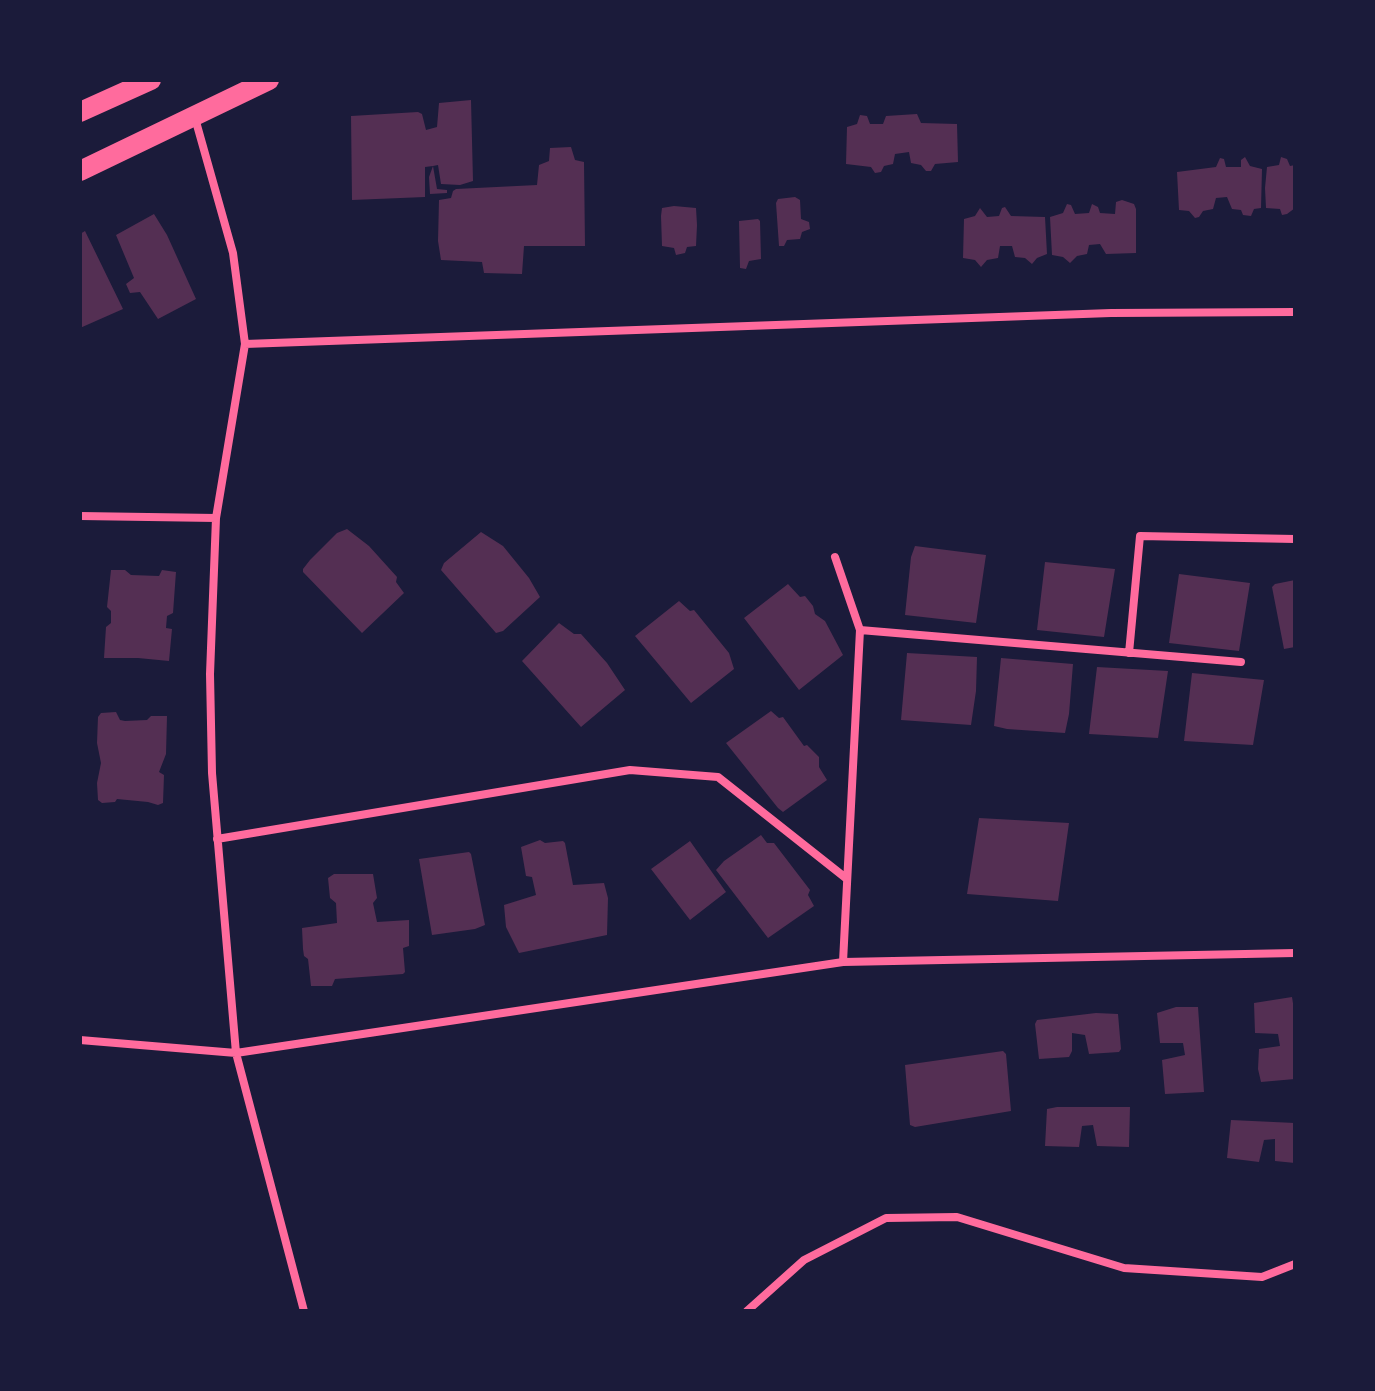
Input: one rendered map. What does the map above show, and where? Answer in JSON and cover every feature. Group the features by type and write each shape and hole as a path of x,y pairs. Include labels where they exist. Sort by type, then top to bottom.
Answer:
{"main road":[{"path":"80,112 151,80"},
{"path":"80,171 269,80"}],"street":[{"path":"195,116 233,253 245,344 216,518 210,674 212,773 236,1053 304,1311"},
{"path":"245,344 1111,313 1295,312"},
{"path":"80,516 216,518"},
{"path":"1129,653 1140,536 1295,539"},
{"path":"835,557 860,630 843,962"},
{"path":"860,630 1241,662"},
{"path":"217,839 630,770 718,777 847,879"},
{"path":"80,1040 236,1053 843,962 1295,953"},
{"path":"747,1311 804,1260 886,1218 957,1217 1124,1268 1262,1277 1295,1264"}],"building":[{"path":"471,100 473,181 460,185 441,184 438,165 425,167 425,197 352,200 351,116 418,112 422,114 426,130 437,127 439,103"},
{"path":"917,114 921,123 957,124 958,162 935,164 931,171 926,171 921,165 911,163 909,152 895,154 893,164 884,166 881,172 875,173 871,167 846,164 847,127 857,124 860,115 867,116 870,124 883,124 886,116"},
{"path":"571,147 575,160 584,162 585,246 524,246 522,274 484,273 482,262 441,260 439,200 451,198 456,189 537,185 539,165 549,161 550,148"},
{"path":"1245,157 1250,166 1262,169 1261,208 1254,209 1251,216 1243,215 1241,210 1232,209 1227,197 1216,198 1213,209 1203,211 1199,217 1179,210 1177,172 1216,167 1220,158 1224,159 1226,167 1241,167 1241,160"},
{"path":"1281,157 1287,159 1290,166 1295,165 1295,208 1282,215 1280,209 1266,208 1265,188 1267,167 1279,165"},
{"path":"433,166 437,189 447,190 447,193 430,194 429,177"},
{"path":"795,197 800,200 801,219 809,222 810,229 802,232 800,239 787,240 784,246 779,246 776,203 778,199"},
{"path":"1122,200 1134,204 1136,209 1136,253 1106,254 1100,244 1089,245 1087,254 1077,256 1070,263 1063,257 1052,255 1050,217 1063,213 1067,204 1071,205 1075,214 1089,213 1092,204 1098,207 1100,213 1115,214 1116,202"},
{"path":"1005,207 1011,216 1045,217 1047,254 1032,264 1025,258 1015,257 1012,246 1000,246 998,258 987,260 981,267 975,260 963,258 964,219 975,216 980,208 987,217 999,216"},
{"path":"662,208 696,208 697,225 696,246 687,247 685,253 676,255 674,248 662,246"},
{"path":"154,214 196,299 158,319 140,292 130,293 126,284 134,278 116,235"},
{"path":"758,219 761,259 749,261 746,269 740,268 739,221"},
{"path":"85,231 123,309 80,328 80,234"},
{"path":"347,529 369,546 397,577 396,582 404,593 362,633 303,572 310,560 337,533"},
{"path":"481,532 503,546 540,597 503,631 496,633 441,570 444,563"},
{"path":"915,546 986,555 976,623 905,615"},
{"path":"1045,562 1115,569 1104,637 1037,630"},
{"path":"111,570 125,570 131,575 159,576 162,570 176,572 173,613 167,616 166,628 172,629 169,661 104,658 106,627 111,623 111,611 107,607"},
{"path":"1179,574 1250,583 1239,651 1169,643"},
{"path":"1295,580 1295,647 1284,649 1272,587"},
{"path":"788,584 800,597 805,596 815,614 825,621 843,655 799,690 744,618"},
{"path":"679,601 690,611 694,610 729,653 734,669 691,703 635,636"},
{"path":"559,623 574,634 581,634 607,663 625,690 581,727 522,661"},
{"path":"907,653 977,657 971,725 901,720"},
{"path":"1001,658 1073,664 1065,733 994,726"},
{"path":"1097,667 1168,671 1158,738 1089,734"},
{"path":"1192,673 1264,680 1253,745 1184,741"},
{"path":"771,711 779,718 783,717 804,746 807,745 819,757 819,767 827,780 783,812 726,743"},
{"path":"116,712 120,720 125,721 167,716 166,754 159,772 164,775 163,803 158,805 117,799 102,803 98,800 101,763 97,743 98,717 101,713"},
{"path":"979,818 1069,823 1058,901 967,894"},
{"path":"761,835 767,843 774,843 810,890 808,895 814,906 768,938 716,870"},
{"path":"540,840 565,843 573,885 604,883 608,898 607,935 519,953 506,927 504,905 536,895 532,877 526,876 521,847"},
{"path":"690,841 726,892 690,920 651,869"},
{"path":"469,852 485,925 432,935 419,859"},
{"path":"334,874 373,874 377,898 373,903 377,922 409,920 409,946 403,948 403,974 335,979 332,986 311,986 302,928 337,923 336,903 330,898 328,878"},
{"path":"1292,997 1295,1079 1261,1082 1259,1049 1280,1046 1278,1034 1255,1033 1254,1003"},
{"path":"1176,1007 1198,1007 1204,1092 1165,1094 1162,1060 1185,1055 1183,1043 1160,1043 1157,1013"},
{"path":"1096,1013 1118,1014 1119,1052 1089,1054 1085,1035 1072,1033 1069,1057 1039,1059 1037,1020"},
{"path":"1003,1051 1006,1054 1011,1111 915,1127 910,1125 905,1065"},
{"path":"1130,1107 1129,1147 1097,1146 1093,1125 1082,1126 1079,1147 1045,1146 1047,1109"},
{"path":"1231,1120 1295,1123 1295,1163 1275,1161 1275,1139 1264,1140 1259,1162 1227,1158"}]}
